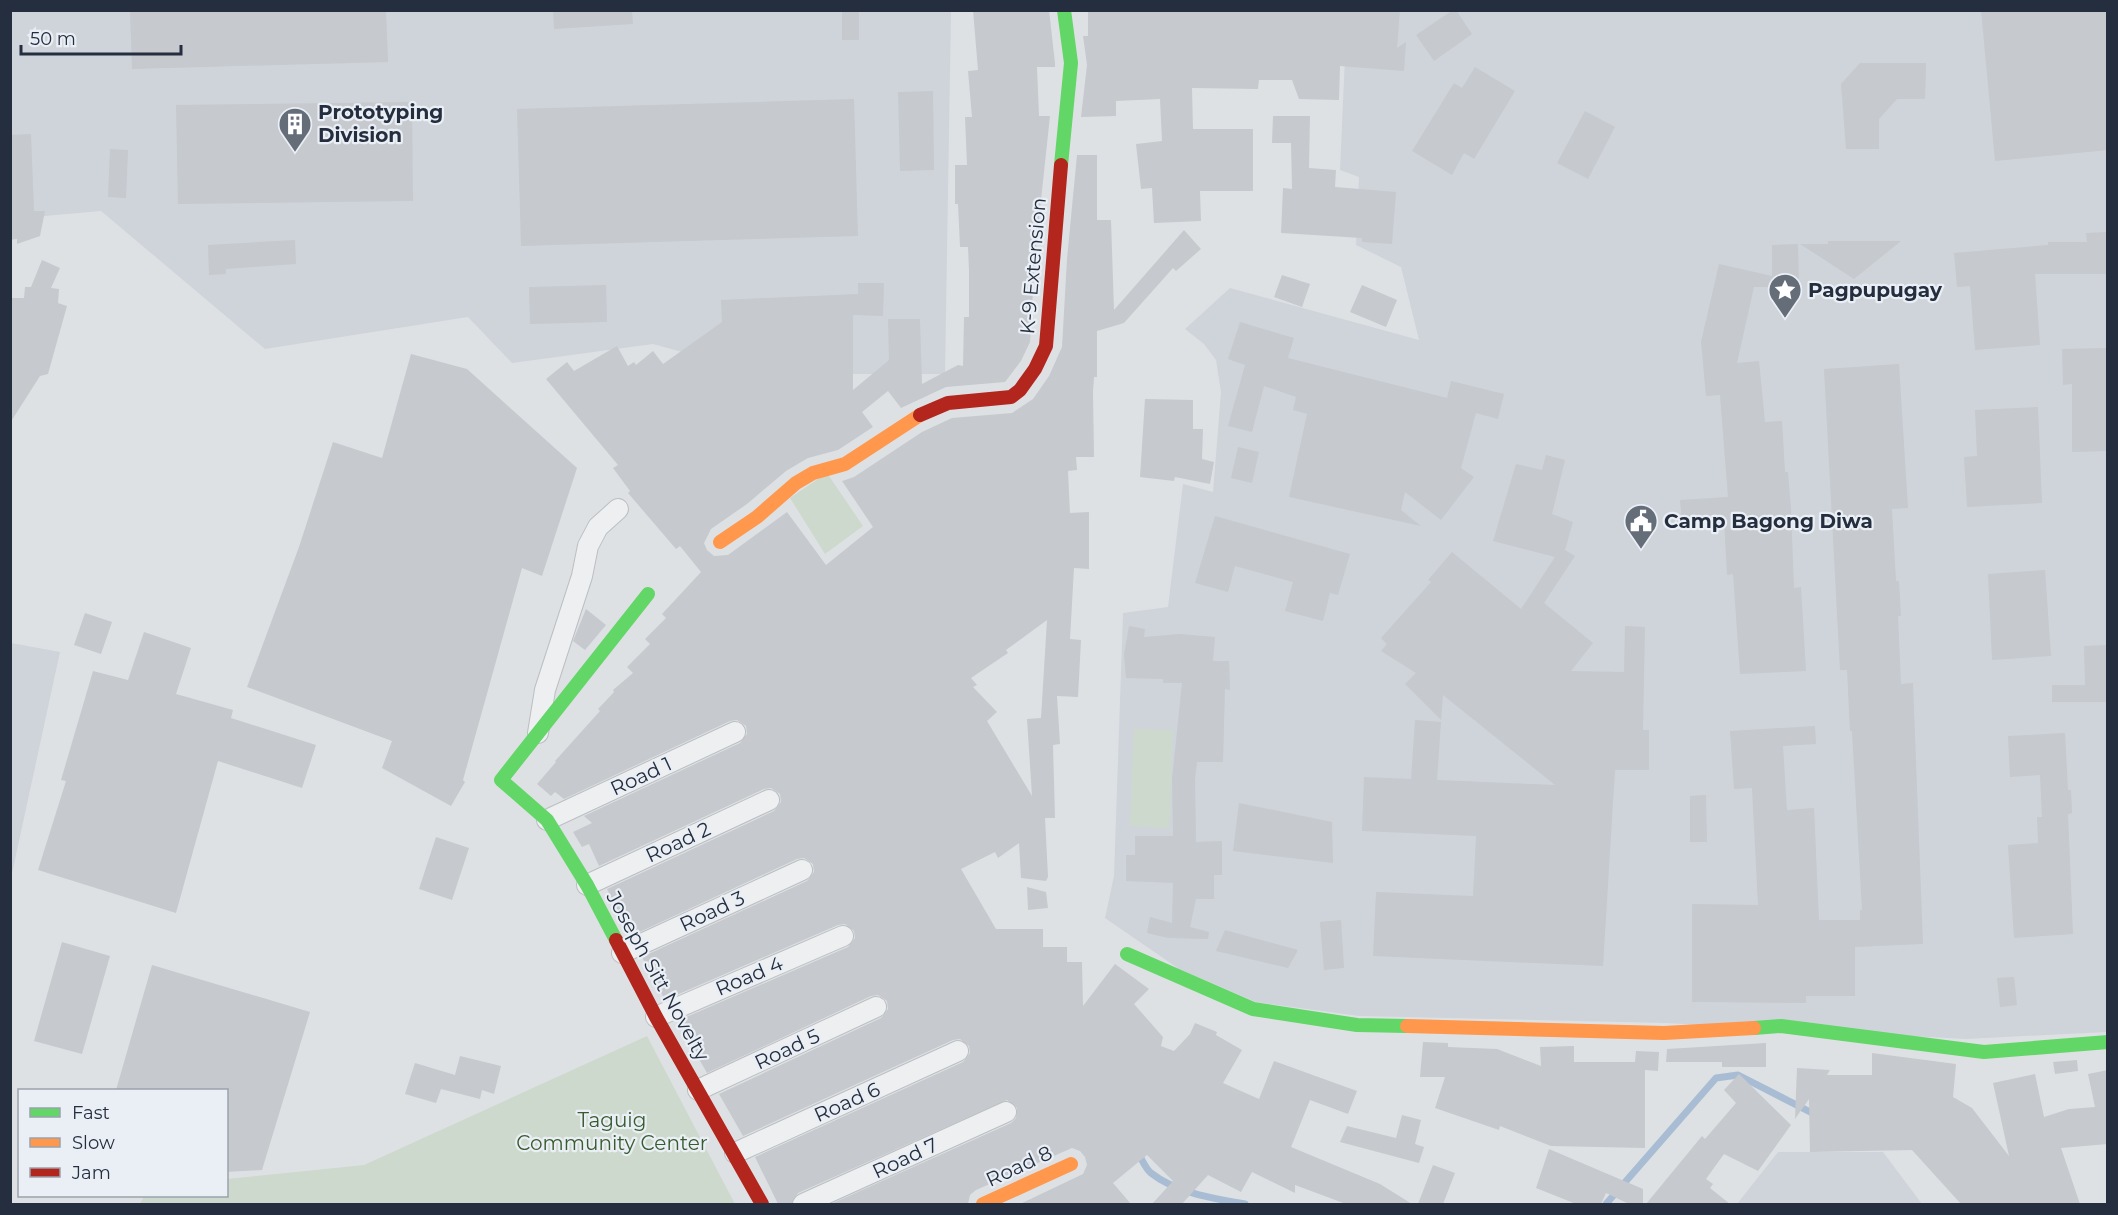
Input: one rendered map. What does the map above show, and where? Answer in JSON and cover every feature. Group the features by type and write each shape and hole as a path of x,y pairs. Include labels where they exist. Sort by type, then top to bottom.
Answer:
{"street":[{"name":"K-9 Extension","path":"720,542 757,517 796,483 813,473 845,464 914,418 948,403 1011,397 1020,390 1035,369 1047,346 1051,258 1071,63 1064,10"},
{"path":"537,737 545,690 582,576 588,546 598,527 618,509"},
{"path":"537,737 553,712 634,615 648,594"},
{"name":"Road 1","path":"547,820 735,732"},
{"name":"Joseph Sitt Novelty","path":"537,737 504,773 501,780 547,820 587,885 656,1017 762,1204"},
{"name":"Road 2","path":"587,885 769,800"},
{"name":"Road 3","path":"622,953 802,870"},
{"name":"Road 4","path":"656,1017 843,936"},
{"path":"1127,954 1252,1009 1358,1025 1664,1033 1781,1026 1984,1052 2108,1042"},
{"name":"Road 5","path":"698,1090 876,1007"},
{"name":"Road 6","path":"735,1153 958,1051"},
{"name":"Road 7","path":"803,1204 1006,1112"},
{"name":"Road 8","path":"983,1204 1071,1164"}],"shaded area":[{"path":"11,11 951,11 945,374 784,374 719,362 653,344 512,363 468,317 265,349 101,211 11,219"},
{"name":"Camp Bagong Diwa","path":"1347,11 2107,11 2107,1032 1966,1039 1665,1023 1359,1016 1256,1002 1179,969 1105,918 1114,876 1123,613 1168,607 1183,484 1213,492 1221,392 1216,360 1204,344 1185,329 1230,288 1419,340 1401,267 1356,245 1359,177 1340,170"},
{"path":"10,643 60,652 11,878"},
{"path":"1778,1152 1883,1152 1922,1204 1737,1204"}],"green space":[{"path":"827,473 863,526 825,554 790,498"},
{"path":"1134,729 1173,730 1169,828 1130,826"},
{"name":"Taguig Community Center","path":"647,1036 735,1204 140,1204 144,1197 228,1197 228,1179 364,1165"}],"building":[{"path":"130,10 386,10 388,62 132,69"},
{"path":"553,10 632,10 633,24 554,29"},
{"path":"842,10 859,10 859,40 842,40"},
{"path":"973,10 1049,10 1055,67 1037,67 1039,116 1050,116 1035,256 1030,342 1021,361 1005,382 946,387 901,408 888,391 862,412 873,427 838,450 808,458 786,471 747,504 711,529 704,543 707,550 714,556 728,555 787,512 826,565 873,527 842,481 854,477 922,432 952,418 1012,413 1033,399 1049,376 1062,347 1067,259 1077,155 1097,155 1097,220 1111,220 1114,310 1184,230 1201,249 1176,271 1173,268 1124,323 1097,331 1097,377 1094,377 1093,392 1094,457 1076,457 1077,470 1068,471 1070,513 1089,512 1089,569 1074,568 1070,639 1081,640 1078,697 1057,696 1060,744 1053,745 1055,818 1045,818 1048,877 1046,881 1021,878 1019,843 998,858 995,852 961,869 996,929 1043,929 1043,947 1067,947 1067,962 1082,962 1083,1006 1115,964 1149,989 1134,1004 1163,1037 1161,1046 1174,1051 1190,1034 1195,1023 1217,1032 1216,1035 1242,1050 1223,1083 1259,1099 1274,1061 1357,1091 1348,1114 1310,1100 1291,1147 1380,1184 1412,1204 1346,1204 1295,1185 1295,1193 1252,1172 1241,1192 1208,1175 1182,1204 1152,1204 1173,1181 1147,1155 1113,1183 1131,1204 1020,1204 1083,1174 1087,1165 1085,1157 1080,1151 1072,1148 976,1190 970,1195 968,1204 831,1204 1011,1123 1016,1118 1017,1108 1007,1100 798,1193 791,1204 778,1204 755,1157 963,1062 970,1053 969,1046 960,1039 953,1040 743,1136 719,1094 881,1018 888,1009 887,1001 878,995 871,996 707,1073 677,1021 848,947 855,938 854,931 845,924 838,925 665,1000 642,957 807,881 814,872 813,864 804,858 797,859 631,936 607,889 774,811 781,802 780,794 771,788 764,789 599,866 589,844 582,847 573,832 592,823 584,816 740,743 747,734 746,726 737,720 730,721 564,799 555,792 551,796 537,784 600,711 598,709 614,692 613,690 633,673 627,667 650,644 645,639 666,618 662,614 701,572 680,546 676,549 628,493 630,491 613,468 618,465 546,379 567,362 574,371 617,346 628,366 634,362 636,365 653,351 663,364 722,322 721,300 858,294 858,283 884,283 883,316 853,315 853,390 889,360 888,319 920,319 922,384 958,365 963,366 964,317 969,317 969,270 968,247 960,247 958,204 955,204 955,165 967,165 965,117 972,117 968,71 978,70","holes":["1047,620 1041,718 1027,719 1032,796 987,721 997,712 973,687 977,685 971,678 1008,653 1006,650"]},
{"path":"1088,10 1400,10 1397,48 1406,42 1404,71 1340,66 1339,100 1299,99 1292,80 1259,80 1258,89 1192,88 1193,129 1253,129 1253,191 1200,191 1201,221 1154,223 1152,188 1141,189 1136,144 1162,141 1160,99 1116,101 1116,116 1081,117 1087,65 1083,36 1088,36"},
{"path":"1456,10 1472,34 1434,61 1416,35"},
{"path":"1981,10 2108,10 2108,150 1995,161"},
{"path":"1860,63 1926,63 1925,99 1897,99 1879,119 1879,149 1846,149 1841,84"},
{"path":"1475,67 1515,91 1474,159 1464,153 1452,175 1412,151 1454,83 1462,88"},
{"path":"933,91 934,170 900,171 898,92"},
{"path":"854,99 858,236 521,246 517,109"},
{"name":"Prototyping Division","path":"412,102 413,201 178,204 176,105"},
{"path":"1585,111 1615,127 1588,179 1557,163"},
{"path":"1273,116 1310,116 1309,168 1336,170 1335,187 1396,192 1392,244 1362,242 1362,238 1281,233 1283,188 1292,189 1291,143 1272,143"},
{"path":"31,134 34,211 45,211 40,236 17,244 17,239 10,240 10,135"},
{"path":"110,149 128,150 126,198 108,197"},
{"path":"2108,232 2108,274 2035,274 2040,345 1975,350 1970,286 1957,287 1954,253 2048,245 2048,242 2087,242 2086,233"},
{"path":"295,240 296,264 226,269 226,274 209,275 208,245"},
{"path":"1828,241 1901,241 1854,279 1800,244 1828,244"},
{"path":"1798,244 1799,287 1754,287 1737,363 1759,361 1765,422 1782,421 1785,472 1788,472 1791,509 1794,588 1801,587 1806,671 1740,674 1733,574 1727,575 1724,519 1682,522 1680,500 1728,497 1720,395 1706,396 1701,342 1719,264 1772,276 1772,245"},
{"path":"42,260 60,268 51,288 59,289 58,303 67,306 48,374 40,376 10,423 10,298 24,298 25,287 31,287"},
{"path":"1282,275 1310,284 1302,307 1274,297"},
{"path":"606,285 607,322 530,324 529,287"},
{"path":"1362,285 1397,300 1386,327 1350,312"},
{"path":"1240,322 1294,338 1288,358 1447,398 1451,381 1504,394 1498,419 1476,413 1461,468 1474,477 1441,520 1405,492 1401,510 1421,526 1289,497 1307,414 1293,410 1296,397 1264,386 1252,432 1228,426 1245,365 1228,359"},
{"path":"2108,348 2108,451 2072,452 2072,384 2063,385 2062,349"},
{"path":"411,354 467,369 577,468 542,576 522,568 463,780 465,782 451,806 382,768 392,741 247,687 299,547 333,442 382,458"},
{"path":"1899,364 1908,508 1892,509 1896,581 1899,581 1901,616 1898,616 1901,684 1913,683 1923,944 1855,947 1855,996 1806,996 1806,1003 1692,1002 1692,904 1758,905 1752,788 1734,789 1730,731 1815,726 1816,744 1783,746 1787,810 1814,808 1819,920 1860,920 1860,910 1862,910 1852,731 1850,731 1847,670 1840,670 1824,369"},
{"path":"1145,399 1193,400 1193,429 1203,429 1202,459 1214,462 1210,484 1175,477 1174,481 1140,477"},
{"path":"2038,407 2042,503 1967,507 1964,457 1977,456 1975,410"},
{"path":"1238,447 1259,452 1252,483 1231,478"},
{"path":"1546,455 1565,460 1552,514 1573,522 1565,550 1575,556 1544,603 1593,643 1571,671 1624,672 1625,626 1645,627 1643,730 1649,730 1649,770 1615,770 1603,966 1373,956 1376,892 1473,896 1476,836 1362,831 1364,777 1411,779 1415,720 1441,722 1437,780 1555,785 1443,695 1441,720 1405,684 1416,673 1381,651 1387,644 1381,638 1431,582 1428,580 1452,552 1521,609 1555,557 1493,541 1516,464 1542,470"},
{"path":"1215,516 1350,554 1338,595 1330,593 1323,621 1285,611 1293,582 1235,566 1228,592 1195,583"},
{"path":"2045,570 2051,656 1992,660 1988,574"},
{"path":"586,609 606,625 585,650 573,641"},
{"path":"85,613 112,622 101,654 74,645"},
{"path":"1129,626 1145,629 1144,637 1180,634 1215,637 1213,661 1229,661 1230,690 1225,689 1223,762 1197,762 1195,779 1196,842 1222,841 1222,875 1214,875 1214,899 1196,899 1190,927 1209,932 1208,939 1168,938 1147,933 1150,917 1172,923 1173,883 1126,881 1126,855 1135,855 1135,836 1173,836 1172,779 1182,683 1163,683 1163,679 1126,678 1124,654"},
{"path":"144,632 191,648 176,694 233,710 231,718 316,745 302,788 218,761 176,913 38,870 66,781 61,780 93,671 128,680"},
{"path":"2108,645 2108,702 2052,702 2052,685 2085,685 2084,646"},
{"path":"2065,733 2068,790 2071,790 2072,813 2068,814 2073,934 2014,938 2008,845 2038,843 2037,817 2042,817 2040,775 2010,777 2008,736"},
{"path":"1706,795 1707,842 1690,842 1690,796"},
{"path":"1239,803 1332,822 1333,863 1233,851"},
{"path":"436,837 469,848 452,900 419,889"},
{"path":"1027,887 1046,892 1048,908 1028,910"},
{"path":"1341,920 1344,968 1324,970 1320,922"},
{"path":"1225,930 1298,950 1288,968 1216,951"},
{"path":"62,942 110,956 82,1054 34,1041"},
{"path":"152,965 310,1012 262,1170 228,1172 228,1089 116,1089"},
{"path":"2014,977 2017,1005 2000,1007 1997,978"},
{"path":"1423,1042 1448,1043 1448,1047 1497,1049 1541,1066 1540,1047 1574,1046 1574,1062 1635,1062 1636,1051 1659,1052 1658,1071 1645,1070 1645,1148 1551,1146 1500,1126 1499,1130 1435,1108 1445,1077 1420,1077"},
{"path":"1766,1043 1766,1067 1722,1067 1722,1062 1666,1062 1667,1049"},
{"path":"1872,1053 1956,1064 1953,1097 1972,1108 2009,1156 1993,1083 2035,1074 2044,1117 2069,1109 2095,1107 2088,1074 2108,1070 2108,1144 2061,1148 2080,1204 1961,1204 1912,1150 1810,1152 1809,1099 1795,1119 1797,1068 1830,1070 1827,1075 1872,1075"},
{"path":"460,1056 501,1066 494,1094 482,1090 480,1099 441,1089 436,1103 405,1094 415,1063 455,1075"},
{"path":"2077,1060 2078,1071 2055,1074 2053,1062"},
{"path":"1739,1074 1791,1125 1758,1171 1724,1154 1706,1179 1713,1184 1710,1188 1730,1204 1646,1204 1702,1136 1705,1139 1736,1103 1724,1090"},
{"path":"1402,1115 1421,1120 1415,1144 1424,1147 1419,1163 1340,1142 1347,1126 1396,1138"},
{"path":"1549,1149 1643,1189 1643,1204 1629,1204 1606,1193 1601,1204 1576,1204 1536,1188"},
{"path":"1433,1165 1455,1173 1443,1204 1418,1204"}],"waterway":[{"path":"1606,1204 1716,1078 1738,1075 1818,1116"},
{"path":"1138,1153 1151,1173 1172,1186 1196,1194 1245,1204"}],"traffic: fast":[{"path":"1061,165 1071,63 1064,10"},
{"path":"616,940 587,885 547,820 501,780 648,594"},
{"path":"1127,954 1253,1009 1357,1025 1407,1026"},
{"path":"1754,1028 1781,1026 1984,1052 2108,1042"}],"traffic: slow":[{"path":"720,542 757,517 796,483 813,473 845,464 920,415"},
{"path":"1407,1026 1664,1033 1754,1028"},
{"path":"983,1204 1071,1164"}],"traffic: jam":[{"path":"920,415 948,403 1011,397 1020,390 1035,369 1046,346 1061,165"},
{"path":"616,940 656,1017 762,1204"}],"place":[{"name":"Prototyping Division","path":"295,153"},
{"name":"Pagpupugay","path":"1785,319"},
{"name":"Camp Bagong Diwa","path":"1641,550"}]}
